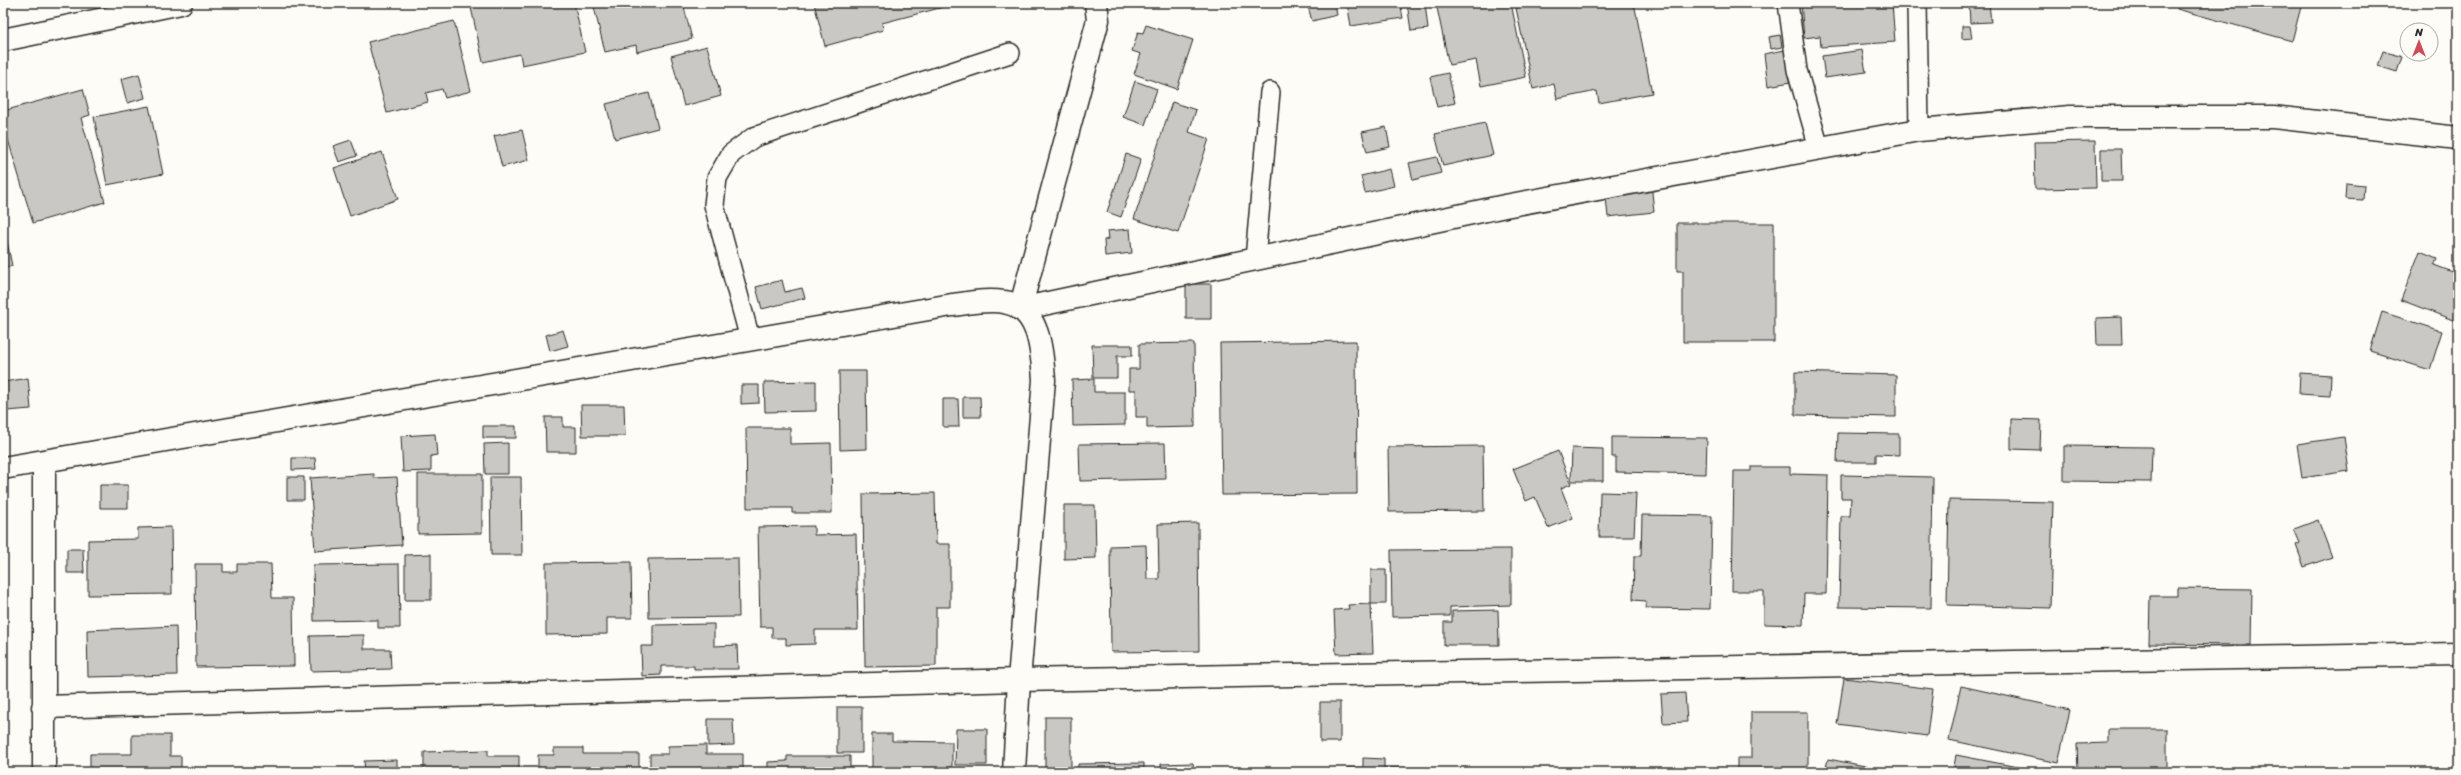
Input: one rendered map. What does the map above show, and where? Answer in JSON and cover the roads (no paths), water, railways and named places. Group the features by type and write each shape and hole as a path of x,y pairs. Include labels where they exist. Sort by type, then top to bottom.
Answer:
{"street":[{"path":"3,40 178,3"},
{"path":"1020,309 1098,20 1096,3"},
{"path":"1020,309 1505,206 1919,130 2070,117 2273,117 2458,138"},
{"path":"3,468 750,339 984,301 1005,302 1020,309 1031,321 1041,344 1044,380 1019,680 1014,772"},
{"path":"44,462 44,772"},
{"path":"43,707 1019,680 2458,654"}],"lane":[{"path":"1788,3 1797,70 1819,148"},
{"path":"1917,3 1919,130"},
{"path":"750,339 714,205 717,178 731,154 754,137 1010,53"},
{"path":"1255,259 1270,92"}]}
